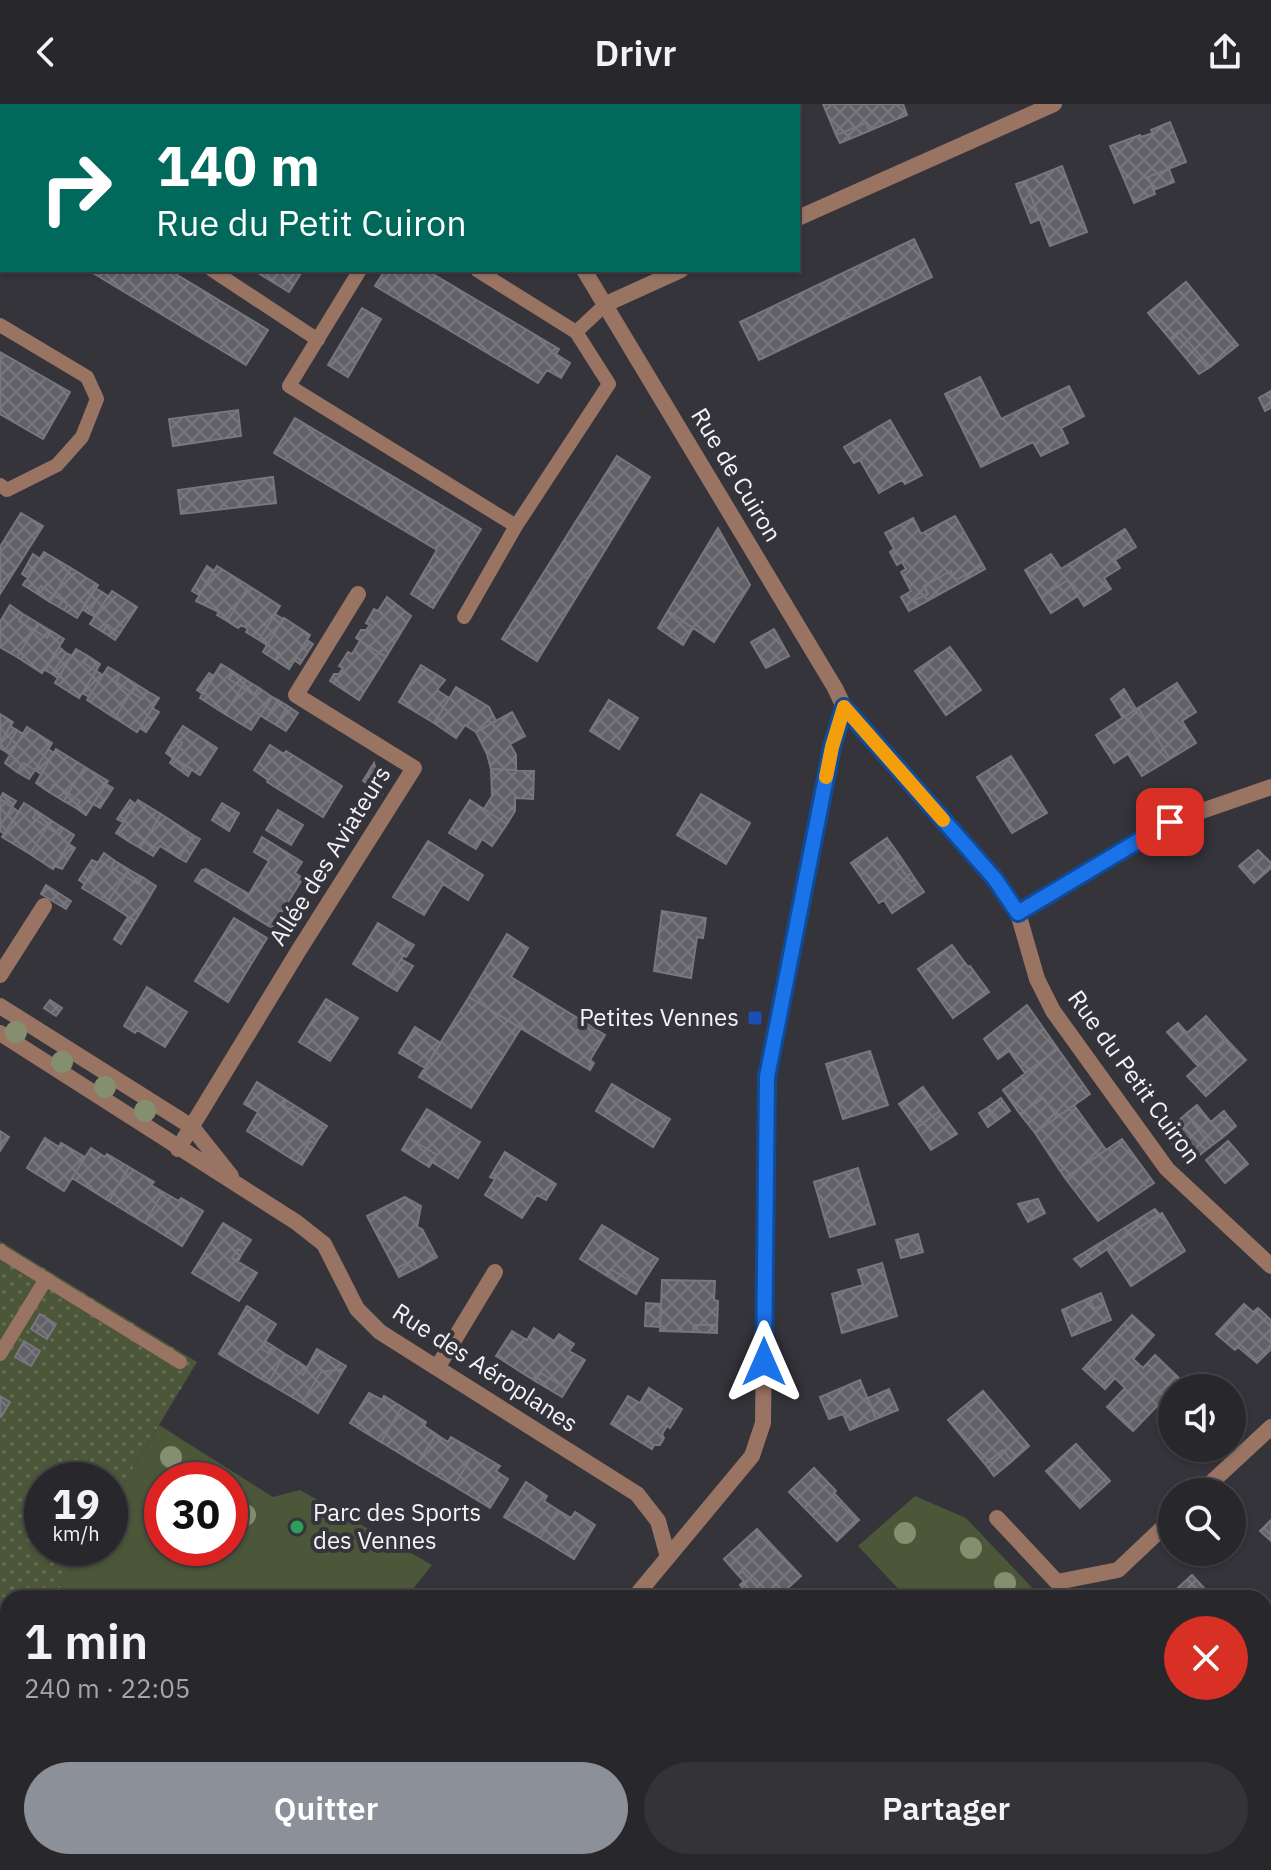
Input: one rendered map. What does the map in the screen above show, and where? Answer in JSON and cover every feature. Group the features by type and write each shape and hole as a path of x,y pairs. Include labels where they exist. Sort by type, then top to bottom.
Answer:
{"street":[{"path":"800,217 1054,104"},
{"name":"Rue de Cuiron","path":"585,272 844,707"},
{"path":"606,304 677,272"},
{"name":"Allée des Aviateurs","path":"178,1149 414,768 296,695 358,594"},
{"path":"642,1590 752,1456 763,1423 767,1077 832,747 844,707"},
{"name":"Rue du Petit Cuiron","path":"844,707 995,879 1018,913 1037,979 1053,1011 1167,1169 1271,1266"},
{"path":"1018,913 1170,822 1271,787"},
{"path":"0,975 44,906"},
{"name":"Rue des Aéroplanes","path":"0,1006 192,1127 239,1187"},
{"name":"Rue des Aéroplanes","path":"0,1033 296,1222 324,1244 357,1309 380,1332 637,1494 658,1521 668,1557"},
{"path":"437,1368 495,1272"},
{"path":"1216,1478 1271,1427"},
{"path":"997,1518 1057,1582 1118,1570 1158,1532"}],"lane":[{"path":"215,272 318,340"},
{"path":"359,272 289,386 516,526"},
{"path":"464,617 516,526 609,384 576,332 480,272"},
{"path":"576,332 606,304"},
{"path":"0,325 87,377 97,399 82,437 57,465 7,490 0,485"},
{"path":"0,1251 180,1362"},
{"path":"0,1354 46,1279"}],"green space":[{"path":"0,1241 197,1362 128,1476 128,1462 24,1462 24,1566 73,1566 59,1590 0,1590"},
{"name":"Parc des Sports des Vennes","path":"159,1425 218,1462 144,1462 144,1566 248,1566 248,1481 273,1497 300,1490 432,1565 412,1590 59,1590 73,1566 128,1566 128,1476"},
{"path":"915,1496 966,1518 1034,1590 899,1590 858,1546"}],"building":[{"path":"823,104 903,104 907,115 869,131 866,123 836,135"},
{"path":"1170,122 1186,162 1148,177 1155,194 1134,203 1110,146 1153,133 1151,130"},
{"path":"866,123 869,131 840,143 836,135"},
{"path":"1062,166 1087,232 1050,246 1025,181"},
{"path":"1169,169 1174,182 1154,190 1148,177"},
{"path":"1025,181 1040,219 1031,223 1016,184"},
{"path":"914,239 932,277 759,360 740,322"},
{"path":"91,272 172,272 268,330 246,365"},
{"path":"256,272 302,272 289,292"},
{"path":"384,272 429,272 559,349 556,354 570,363 561,378 547,370 538,383 375,286"},
{"path":"1186,282 1238,345 1210,367 1179,331 1170,339 1148,313"},
{"path":"362,308 381,319 348,377 328,365"},
{"path":"1179,331 1210,367 1199,374 1170,339"},
{"path":"0,352 70,392 43,439 0,414"},
{"path":"980,377 1001,419 1069,386 1084,416 1061,428 1068,443 1041,456 1033,442 981,467 945,394"},
{"path":"1271,391 1271,408 1265,411 1259,398"},
{"path":"238,410 241,436 173,446 169,419"},
{"path":"295,418 481,529 433,608 411,594 437,550 274,453"},
{"path":"890,420 922,475 905,484 902,480 879,493 860,460 854,463 844,447"},
{"path":"617,456 650,477 537,661 502,639"},
{"path":"273,477 276,503 181,514 178,490"},
{"path":"21,513 43,526 0,594 0,547"},
{"path":"955,516 983,565 956,580 951,571 924,586 928,594 915,600 918,606 909,611 901,597 911,591 901,572 906,569 902,562 897,565 890,552 894,549 885,533 913,518 921,534"},
{"path":"718,528 750,585 714,642 668,611"},
{"path":"1125,529 1136,547 1115,560 1120,568 1104,578 1111,589 1084,606 1068,580 1041,597 1025,570 1051,554 1061,569"},
{"path":"44,552 71,568 54,595 41,586 36,593 23,585"},
{"path":"33,554 40,559 28,578 22,574"},
{"path":"983,565 985,569 918,606 915,600 928,594 924,586 951,571 956,580"},
{"path":"207,566 214,571 199,595 192,591"},
{"path":"217,566 249,586 227,621 217,615 219,612 196,601"},
{"path":"71,568 98,585 77,618 64,610 68,604 54,595"},
{"path":"1068,580 1078,596 1051,613 1041,597"},
{"path":"41,586 54,595 50,602 36,593"},
{"path":"249,586 280,606 259,640 246,632 248,629 241,625 238,628 227,621"},
{"path":"95,588 102,592 88,613 82,609"},
{"path":"112,591 137,607 120,633 107,625 103,632 90,624"},
{"path":"102,592 108,596 95,617 88,613"},
{"path":"54,595 68,604 64,610 50,602"},
{"path":"387,597 411,616 386,657 356,638 361,630 366,630 370,625 366,623 374,609 378,611"},
{"path":"10,605 23,614 19,621 34,630 17,657 0,647 0,622"},
{"path":"668,611 693,628 683,645 658,628"},
{"path":"23,614 38,623 34,630 19,621"},
{"path":"275,614 283,619 267,645 259,640"},
{"path":"284,618 310,635 289,669 275,660 280,653 267,645"},
{"path":"38,623 51,631 47,638 34,630"},
{"path":"107,625 120,633 115,640 103,632"},
{"path":"774,629 789,656 766,668 751,642"},
{"path":"34,630 47,638 51,631 64,639 42,673 17,657"},
{"path":"307,640 313,644 300,664 294,660"},
{"path":"360,641 386,657 359,700 330,681 343,668 339,666 348,652 352,654"},
{"path":"267,645 280,653 275,660 263,652"},
{"path":"59,647 66,653 52,674 45,670"},
{"path":"950,647 981,690 946,715 915,671"},
{"path":"76,649 88,656 84,663 96,671 79,698 55,683"},
{"path":"66,653 72,656 58,678 52,674"},
{"path":"88,656 100,664 96,671 84,663"},
{"path":"221,664 234,672 229,679 242,687 225,714 200,698"},
{"path":"421,665 445,680 437,690 449,698 434,723 399,702"},
{"path":"108,667 120,674 116,682 131,692 115,718 87,700"},
{"path":"96,671 103,675 89,697 82,693"},
{"path":"234,672 246,680 242,687 229,679"},
{"path":"209,673 214,676 203,694 197,690"},
{"path":"120,674 136,684 131,692 116,682"},
{"path":"246,680 259,688 254,695 242,687"},
{"path":"1177,683 1196,712 1182,721 1196,743 1170,759 1138,708"},
{"path":"136,684 147,691 142,699 131,692"},
{"path":"242,687 254,695 259,688 272,697 251,730 225,714"},
{"path":"456,687 489,707 496,721 476,732 465,725 456,738 434,723"},
{"path":"1124,689 1136,709 1123,718 1111,699"},
{"path":"147,691 159,698 137,732 115,718 131,692 142,699"},
{"path":"272,697 278,700 266,719 260,715"},
{"path":"278,700 288,706 276,725 266,719"},
{"path":"609,700 638,718 619,749 590,731"},
{"path":"288,706 298,713 286,731 276,725"},
{"path":"152,708 159,712 146,732 140,728"},
{"path":"1138,708 1170,759 1142,776 1128,754 1114,763 1096,735"},
{"path":"512,712 525,736 510,744 516,755 516,770 491,769 476,732"},
{"path":"0,714 13,722 0,743"},
{"path":"10,726 17,730 5,751 0,748 0,743"},
{"path":"183,726 217,748 200,775 173,758 182,743 175,738"},
{"path":"27,727 52,743 35,770 23,763 17,772 5,763"},
{"path":"17,730 23,734 10,755 5,751"},
{"path":"175,738 182,743 173,758 166,753"},
{"path":"270,745 284,754 286,751 342,786 323,817 267,782 254,770"},
{"path":"48,749 54,753 41,774 35,770"},
{"path":"56,749 85,767 68,793 54,784 49,792 36,783"},
{"path":"1011,756 1047,813 1012,833 977,777"},
{"path":"173,758 192,769 188,776 170,763"},
{"path":"23,763 35,770 29,779 17,772"},
{"path":"374,763 382,793 363,781"},
{"path":"85,767 108,781 86,815 76,808 80,801 68,793"},
{"path":"491,769 534,771 533,799 515,798 515,811 507,824 484,809 492,796"},
{"path":"54,784 68,793 64,801 49,792"},
{"path":"106,784 113,788 100,808 93,804"},
{"path":"3,793 16,801 12,807 0,799"},
{"path":"68,793 80,801 76,808 64,801"},
{"path":"701,794 750,823 726,864 677,835"},
{"path":"0,799 12,807 0,826"},
{"path":"130,800 135,804 123,822 117,819"},
{"path":"138,800 161,814 145,841 134,833 128,841 116,833"},
{"path":"470,800 507,824 492,846 482,839 476,849 449,833"},
{"path":"24,803 37,811 33,818 47,827 30,854 2,837"},
{"path":"222,803 239,813 229,831 212,820"},
{"path":"12,807 19,812 5,834 0,831 0,826"},
{"path":"278,810 303,825 291,845 266,830"},
{"path":"37,811 52,821 47,827 33,818"},
{"path":"161,814 193,835 179,858 145,841"},
{"path":"52,821 63,828 59,835 47,827"},
{"path":"47,827 59,835 63,828 74,835 53,869 30,854"},
{"path":"134,833 145,841 140,848 128,841"},
{"path":"193,835 200,839 186,862 179,858"},
{"path":"262,837 302,862 295,873 303,878 272,928 195,881 206,869 249,894 269,861 254,852"},
{"path":"887,838 900,856 895,860 911,882 915,879 924,892 892,913 884,900 879,903 851,863"},
{"path":"145,841 158,849 153,856 140,848"},
{"path":"428,841 483,875 468,900 443,884 424,915 393,897"},
{"path":"69,844 75,848 62,869 55,866"},
{"path":"1258,850 1271,863 1271,868 1254,883 1239,866"},
{"path":"104,853 115,861 111,867 125,876 107,903 82,888"},
{"path":"900,856 915,879 911,882 895,860"},
{"path":"92,860 98,863 85,884 79,880"},
{"path":"115,861 128,869 125,876 111,867"},
{"path":"128,869 142,877 138,884 125,876"},
{"path":"125,876 138,884 142,877 156,886 135,921 107,903"},
{"path":"46,885 71,901 66,909 41,894"},
{"path":"662,911 706,918 703,938 697,937 691,978 654,971"},
{"path":"128,917 135,921 121,944 114,939"},
{"path":"234,918 267,938 228,1002 195,981"},
{"path":"378,923 407,941 399,953 404,955 385,984 353,964"},
{"path":"507,934 528,948 511,977 605,1035 590,1060 594,1063 590,1070 469,997"},
{"path":"407,941 414,945 406,957 399,953"},
{"path":"952,945 989,992 953,1018 918,969"},
{"path":"401,959 413,966 397,991 385,984"},
{"path":"147,987 187,1012 165,1047 124,1026"},
{"path":"469,997 521,1028 471,1108 419,1077"},
{"path":"326,999 358,1018 330,1061 299,1042"},
{"path":"50,1000 62,1008 56,1016 44,1008"},
{"path":"1027,1005 1058,1049 1025,1073 1009,1051 998,1059 984,1039"},
{"path":"1206,1016 1227,1040 1198,1066 1167,1032 1178,1023 1187,1033"},
{"path":"415,1027 441,1043 425,1068 399,1053"},
{"path":"1227,1040 1246,1060 1206,1096 1187,1076"},
{"path":"1058,1049 1090,1094 1057,1117 1043,1098 1020,1114 1003,1090"},
{"path":"870,1051 888,1105 843,1119 826,1064"},
{"path":"257,1082 286,1100 283,1105 324,1130 315,1144 310,1141 297,1162 247,1131 258,1112 244,1104"},
{"path":"612,1084 670,1119 653,1147 596,1111"},
{"path":"923,1087 940,1111 916,1128 899,1104"},
{"path":"1001,1098 1010,1111 996,1121 987,1108"},
{"path":"1043,1098 1057,1117 1035,1133 1020,1114"},
{"path":"286,1100 327,1126 324,1130 283,1105"},
{"path":"1074,1105 1106,1150 1065,1178 1035,1133"},
{"path":"1197,1105 1223,1137 1211,1146 1186,1114"},
{"path":"987,1108 996,1121 988,1127 979,1113"},
{"path":"427,1109 480,1142 458,1178 432,1162 437,1155 409,1138"},
{"path":"940,1111 957,1134 931,1150 916,1128"},
{"path":"1224,1111 1236,1126 1223,1137 1211,1122"},
{"path":"1186,1114 1211,1146 1188,1164 1164,1134"},
{"path":"0,1131 9,1137 0,1151"},
{"path":"45,1138 85,1157 64,1191 27,1168"},
{"path":"409,1138 437,1155 429,1167 402,1150"},
{"path":"1122,1139 1154,1183 1098,1221 1065,1178"},
{"path":"310,1141 315,1144 302,1165 297,1162"},
{"path":"1228,1141 1248,1164 1225,1183 1206,1160"},
{"path":"91,1148 129,1167 109,1201 72,1178"},
{"path":"505,1152 556,1184 546,1200 537,1195 522,1218 485,1195 495,1179 490,1177"},
{"path":"129,1167 154,1182 151,1185 163,1192 145,1223 109,1201"},
{"path":"858,1168 875,1224 830,1237 814,1182"},
{"path":"163,1192 203,1211 182,1246 145,1223"},
{"path":"405,1197 421,1206 417,1227 422,1229 437,1257 417,1268 413,1260 395,1269 367,1216"},
{"path":"1038,1199 1045,1213 1028,1222 1018,1204"},
{"path":"1155,1209 1159,1214 1081,1267 1074,1259"},
{"path":"1162,1213 1185,1251 1131,1286 1107,1249"},
{"path":"223,1223 251,1240 243,1252 238,1249 232,1258 257,1273 239,1301 192,1273"},
{"path":"602,1225 658,1259 640,1287 611,1269 607,1276 580,1259"},
{"path":"918,1234 923,1252 901,1258 896,1240"},
{"path":"238,1249 243,1252 238,1261 232,1258"},
{"path":"413,1260 417,1268 399,1277 395,1269"},
{"path":"882,1263 897,1316 842,1333 832,1294 863,1285 858,1270"},
{"path":"611,1269 640,1287 636,1294 607,1276"},
{"path":"662,1280 715,1281 717,1325 694,1325 693,1332 660,1331"},
{"path":"1101,1293 1105,1304 1094,1309 1089,1298"},
{"path":"1089,1298 1094,1309 1105,1304 1111,1320 1072,1336 1062,1310"},
{"path":"646,1303 661,1304 660,1327 645,1326"},
{"path":"1244,1304 1253,1312 1258,1308 1271,1320 1271,1349 1257,1363 1216,1334"},
{"path":"247,1306 276,1324 261,1348 268,1353 273,1346 285,1354 268,1383 219,1354"},
{"path":"40,1314 56,1324 47,1339 31,1329"},
{"path":"1132,1315 1154,1335 1133,1359 1143,1368 1155,1355 1175,1374 1158,1374 1158,1407 1133,1431 1107,1407 1125,1388 1115,1378 1105,1389 1083,1369"},
{"path":"694,1325 717,1325 717,1333 693,1332"},
{"path":"534,1328 554,1341 559,1334 574,1344 569,1351 585,1360 567,1389 541,1373 535,1381 496,1356 512,1331 527,1340"},
{"path":"24,1341 40,1351 31,1366 15,1357"},
{"path":"265,1341 273,1346 268,1353 261,1348"},
{"path":"317,1349 346,1366 344,1369 321,1372 302,1403 268,1383 285,1354 299,1362 295,1369 303,1375"},
{"path":"299,1362 307,1368 303,1375 295,1369"},
{"path":"344,1369 318,1413 302,1403 321,1372"},
{"path":"541,1373 567,1389 562,1397 535,1381"},
{"path":"860,1380 876,1419 850,1430 843,1414 829,1419 820,1397"},
{"path":"649,1388 682,1409 670,1428 667,1426 662,1434 664,1438 660,1445 654,1445 652,1449 611,1424 628,1396 640,1403"},
{"path":"889,1389 898,1410 876,1419 868,1398"},
{"path":"983,1391 1029,1446 1012,1461 1003,1450 985,1464 948,1420"},
{"path":"369,1393 382,1400 384,1396 402,1407 381,1442 350,1423"},
{"path":"0,1396 10,1402 1,1417 0,1417"},
{"path":"402,1407 426,1422 424,1426 436,1434 417,1464 381,1442"},
{"path":"436,1434 448,1442 451,1437 475,1451 454,1486 417,1464"},
{"path":"1076,1444 1110,1481 1080,1508 1046,1471"},
{"path":"1003,1450 1012,1461 994,1476 985,1464"},
{"path":"475,1451 500,1466 496,1471 508,1479 490,1508 454,1486"},
{"path":"814,1468 859,1520 837,1541 789,1492"},
{"path":"526,1482 547,1496 544,1501 558,1510 540,1538 504,1517"},
{"path":"558,1510 571,1518 575,1512 595,1525 574,1559 540,1538"},
{"path":"1271,1520 1271,1541 1260,1531"},
{"path":"757,1529 801,1576 786,1590 760,1590 742,1571 738,1575 724,1559"},
{"path":"742,1571 758,1587 744,1590 740,1585 744,1581 738,1575"},
{"path":"1192,1575 1206,1590 1176,1590"}],"slow traffic":[{"path":"826,777 844,707 943,820"}],"place":[{"name":"Petites Vennes","path":"755,1018"},
{"name":"Parc des Sports des Vennes","path":"297,1527"}],"route":[{"path":"764,1362 767,1077 832,747 844,707 995,879 1018,913 1170,822"}]}
